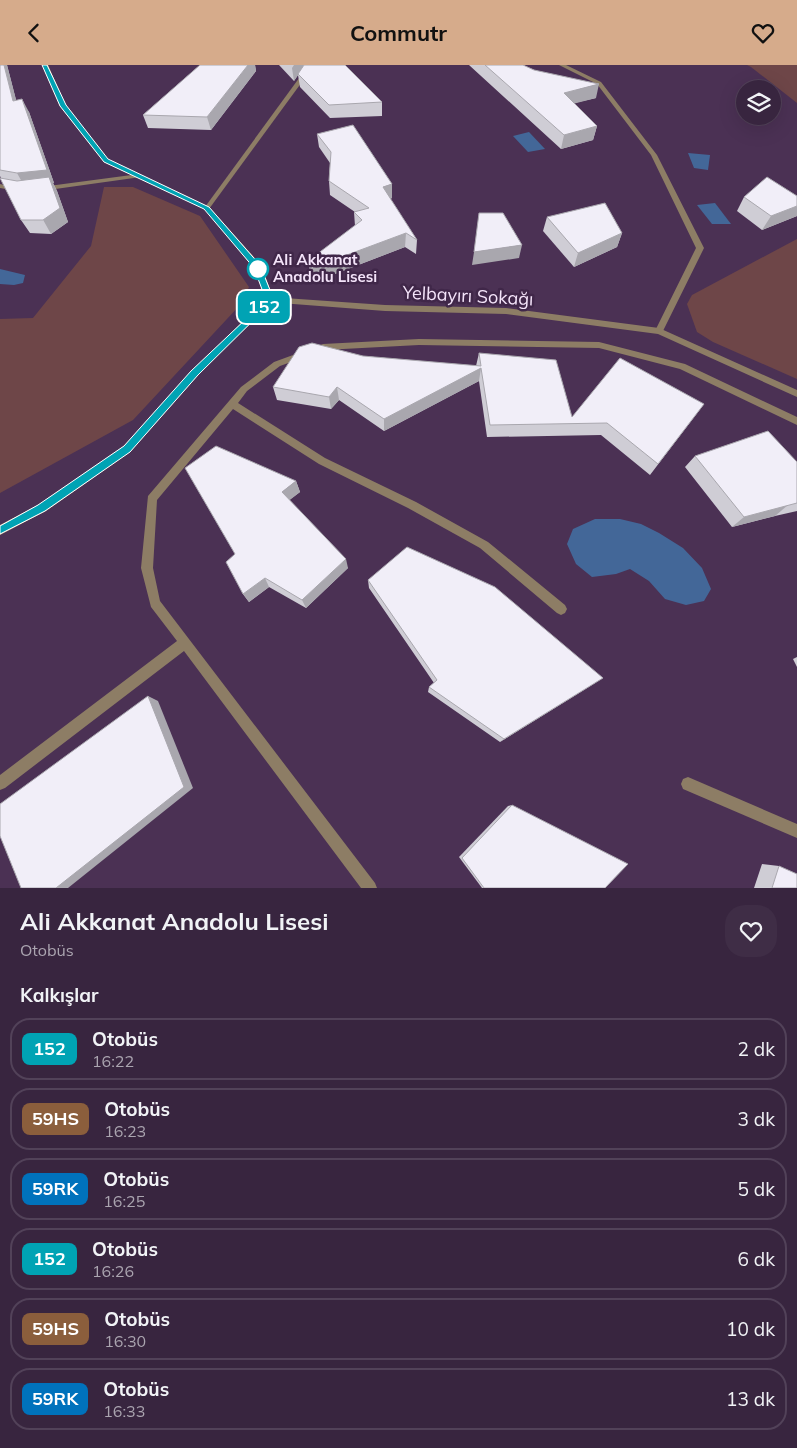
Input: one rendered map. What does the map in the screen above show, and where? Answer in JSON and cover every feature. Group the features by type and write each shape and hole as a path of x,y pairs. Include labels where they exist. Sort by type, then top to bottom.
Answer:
{"main road":[{"path":"0,530 42,508 127,449 194,373 270,300 258,267 207,208 106,161 63,106 45,65"}],"street":[{"path":"562,65 599,83 654,155 700,248 659,331"},
{"path":"207,208 307,70"},
{"path":"34,190 139,176"},
{"path":"0,186 25,191"},
{"name":"Yelbayırı Sokağı","path":"270,300 385,308 506,311 659,331 797,394"},
{"path":"370,888 155,603 146,568 152,499 244,389 277,364 323,347 418,342 599,345 682,366 797,421"},
{"path":"232,404 322,461 412,505 484,545 561,609"},
{"path":"0,783 184,643"},
{"path":"688,783 797,831"}],"shaded area":[{"path":"747,65 797,65 797,103 781,90 781,80 768,80"},
{"path":"104,187 133,187 200,216 249,287 240,305 133,420 0,493 0,319 33,318 91,246"},
{"path":"797,239 797,379 713,342 697,332 687,304 692,295"}],"water":[{"path":"529,132 545,149 528,152 513,136"},
{"path":"688,153 710,155 708,170 694,168"},
{"path":"715,203 731,224 712,224 697,205"},
{"path":"0,269 25,275 23,283 14,285 0,284"},
{"path":"595,519 620,519 641,524 683,548 702,568 711,589 704,601 686,605 665,599 649,581 630,569 616,574 592,577 576,564 567,544 573,529"}],"building":[{"path":"0,65 4,65 13,101 22,99 47,170 17,173 0,170"},
{"path":"200,65 248,65 207,117 143,115"},
{"path":"304,65 345,65 382,102 329,105 298,74"},
{"path":"485,65 523,65 534,70 599,84 564,93 597,126 564,135"},
{"path":"353,125 392,184 383,187 417,240 406,233 312,268 308,261 362,220 354,212 369,208 329,181 331,152 317,134"},
{"path":"49,177 60,208 43,220 21,220 0,178 17,181"},
{"path":"767,177 797,196 797,206 771,216 744,197"},
{"path":"605,203 622,233 578,253 547,217"},
{"path":"479,213 503,213 522,245 474,252"},
{"path":"312,343 363,356 481,366 479,353 556,360 572,417 620,358 704,404 658,464 607,423 490,425 481,368 384,419 337,387 329,397 273,387 299,347"},
{"path":"768,431 797,462 797,503 744,517 695,456"},
{"path":"216,446 296,481 282,492 346,559 302,600 265,578 243,594 226,562 235,554 185,468"},
{"path":"407,547 495,587 603,678 504,739 429,687 437,680 368,580"},
{"path":"148,696 184,787 56,888 21,888 0,836 0,804"},
{"path":"512,805 628,864 605,888 484,888 462,858"},
{"path":"779,866 797,874 797,888 772,888"}],"bus line":[{"name":"152","path":"0,530 42,508 127,449 194,373 270,300 258,267 207,208 106,161 63,106 45,65"}],"place":[{"name":"Ali Akkanat Anadolu Lisesi","path":"258,269"}]}
